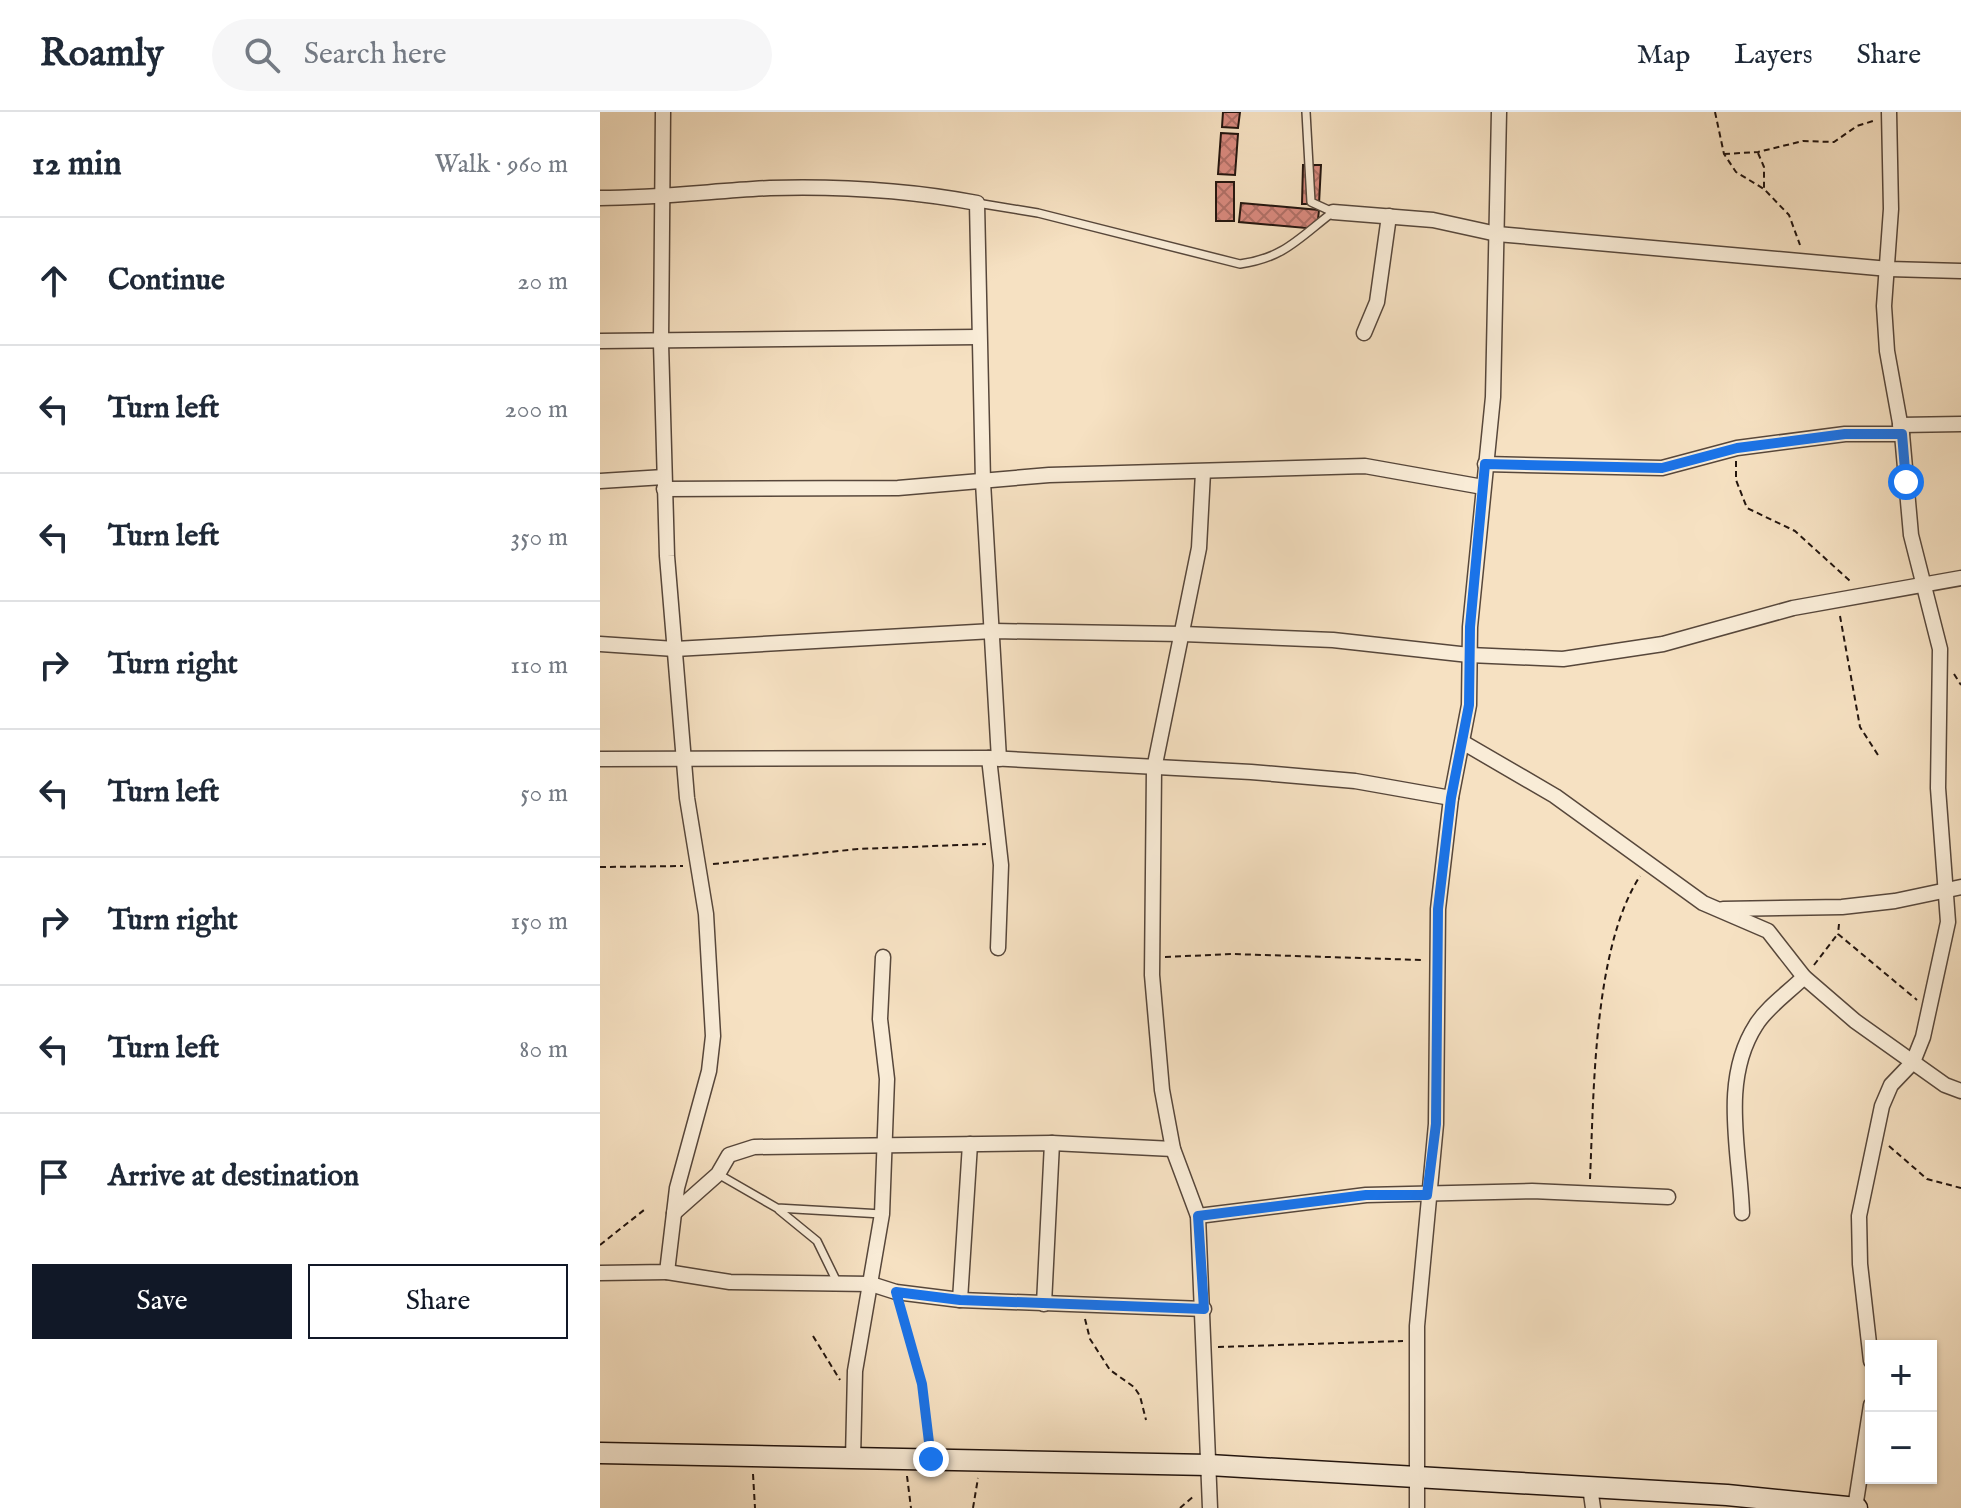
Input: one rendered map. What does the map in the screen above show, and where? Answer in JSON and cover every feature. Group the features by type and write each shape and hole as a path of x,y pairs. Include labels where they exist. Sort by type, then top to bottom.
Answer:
{"street":[{"path":"663,112 660,198 664,483 684,758 706,914 713,1049 682,1167 667,1272"},
{"path":"1417,1508 1417,1341 1427,1195 1436,1124 1435,961 1451,798 1469,705 1469,655 1493,397 1499,112"},
{"path":"1869,1340 1859,1238 1875,1136 1891,1085 1913,1062 1931,1009 1954,888 1938,788 1940,649 1911,535 1901,430 1887,351 1884,306 1889,269 1889,113"},
{"path":"600,198 660,198 774,188 881,189 977,203 983,482 993,631 994,759 1001,893 998,948"},
{"path":"1333,212 1433,220 1497,234 1889,269 1961,271"},
{"path":"1364,333 1377,302 1389,216"},
{"path":"600,341 661,343 978,337"},
{"path":"1485,464 1662,468 1737,448 1845,434 1961,424"},
{"path":"600,481 850,490 1049,475 1365,466 1483,487"},
{"path":"1203,472 1199,548 1154,769 1152,957 1154,1030 1173,1149 1198,1216 1206,1347 1210,1508"},
{"path":"600,644 675,649 993,631 1333,640 1469,655 1563,659 1663,644 1793,608 1961,578"},
{"path":"1464,743 1529,779 1716,910 1768,931 1804,977 1855,1021 1961,1091"},
{"path":"600,759 994,759 1355,781 1451,798"},
{"path":"1716,910 1842,907 1954,888"},
{"path":"853,1459 853,1396 882,1214 882,1143 887,1079 880,1019 883,957"},
{"path":"1742,1213 1733,1097 1741,1063 1757,1023 1804,977"},
{"path":"674,1213 718,1174 729,1155 738,1150 882,1143 1052,1143 1173,1149"},
{"path":"1044,1304 1052,1143"},
{"path":"960,1300 970,1144"},
{"path":"1198,1216 1366,1195 1589,1193 1668,1197"},
{"path":"600,1273 667,1272 730,1282 871,1284 896,1292 960,1300 1204,1309"},
{"path":"600,1453 853,1459 982,1458 1209,1465 1799,1500 1856,1508 1870,1412"},
{"path":"1590,1487 1593,1508"}],"lane":[{"path":"977,203 1038,213 1240,264 1268,260 1287,251 1333,212 1311,202 1306,112"},
{"path":"718,1174 777,1208 817,1241 837,1282"},
{"path":"777,1208 882,1214"}],"path":[{"path":"1715,112 1724,154 1736,172 1764,189 1789,215 1796,229 1802,262"},
{"path":"1724,154 1758,152 1803,141 1834,142 1857,126 1889,113"},
{"path":"1758,152 1764,167 1764,189"},
{"path":"1737,448 1736,480 1747,508 1795,531 1847,577 1860,596"},
{"path":"1837,599 1860,727 1878,755"},
{"path":"600,867 698,865 858,849 997,843"},
{"path":"1589,1193 1600,1033 1613,938 1633,886 1649,862"},
{"path":"1804,977 1838,934 1842,907"},
{"path":"1838,934 1931,1009"},
{"path":"1152,957 1233,954 1435,961"},
{"path":"1875,1136 1927,1179 1961,1188"},
{"path":"600,1245 644,1210"},
{"path":"896,1292 922,1384 931,1459"},
{"path":"1082,1306 1090,1339 1110,1370 1134,1387 1146,1420"},
{"path":"813,1336 853,1396"},
{"path":"1206,1347 1417,1341"},
{"path":"753,1457 755,1508"},
{"path":"975,1508 973,1503 982,1458"},
{"path":"907,1459 911,1508"}],"building":[{"path":"1223,112 1240,112 1238,128 1222,127"},
{"path":"1221,133 1238,134 1235,175 1218,174"},
{"path":"1303,165 1321,165 1319,204 1302,204"},
{"path":"1216,182 1234,182 1234,221 1216,221"},
{"path":"1241,203 1319,210 1317,229 1239,222"}],"route":[{"path":"931,1459 922,1384 896,1292 960,1300 1204,1309 1198,1216 1366,1195 1427,1195 1436,1124 1435,961 1438,909 1451,798 1469,705 1470,627 1485,464 1562,463 1616,469 1662,468 1701,455 1737,448 1845,434 1902,434 1906,482"}]}
